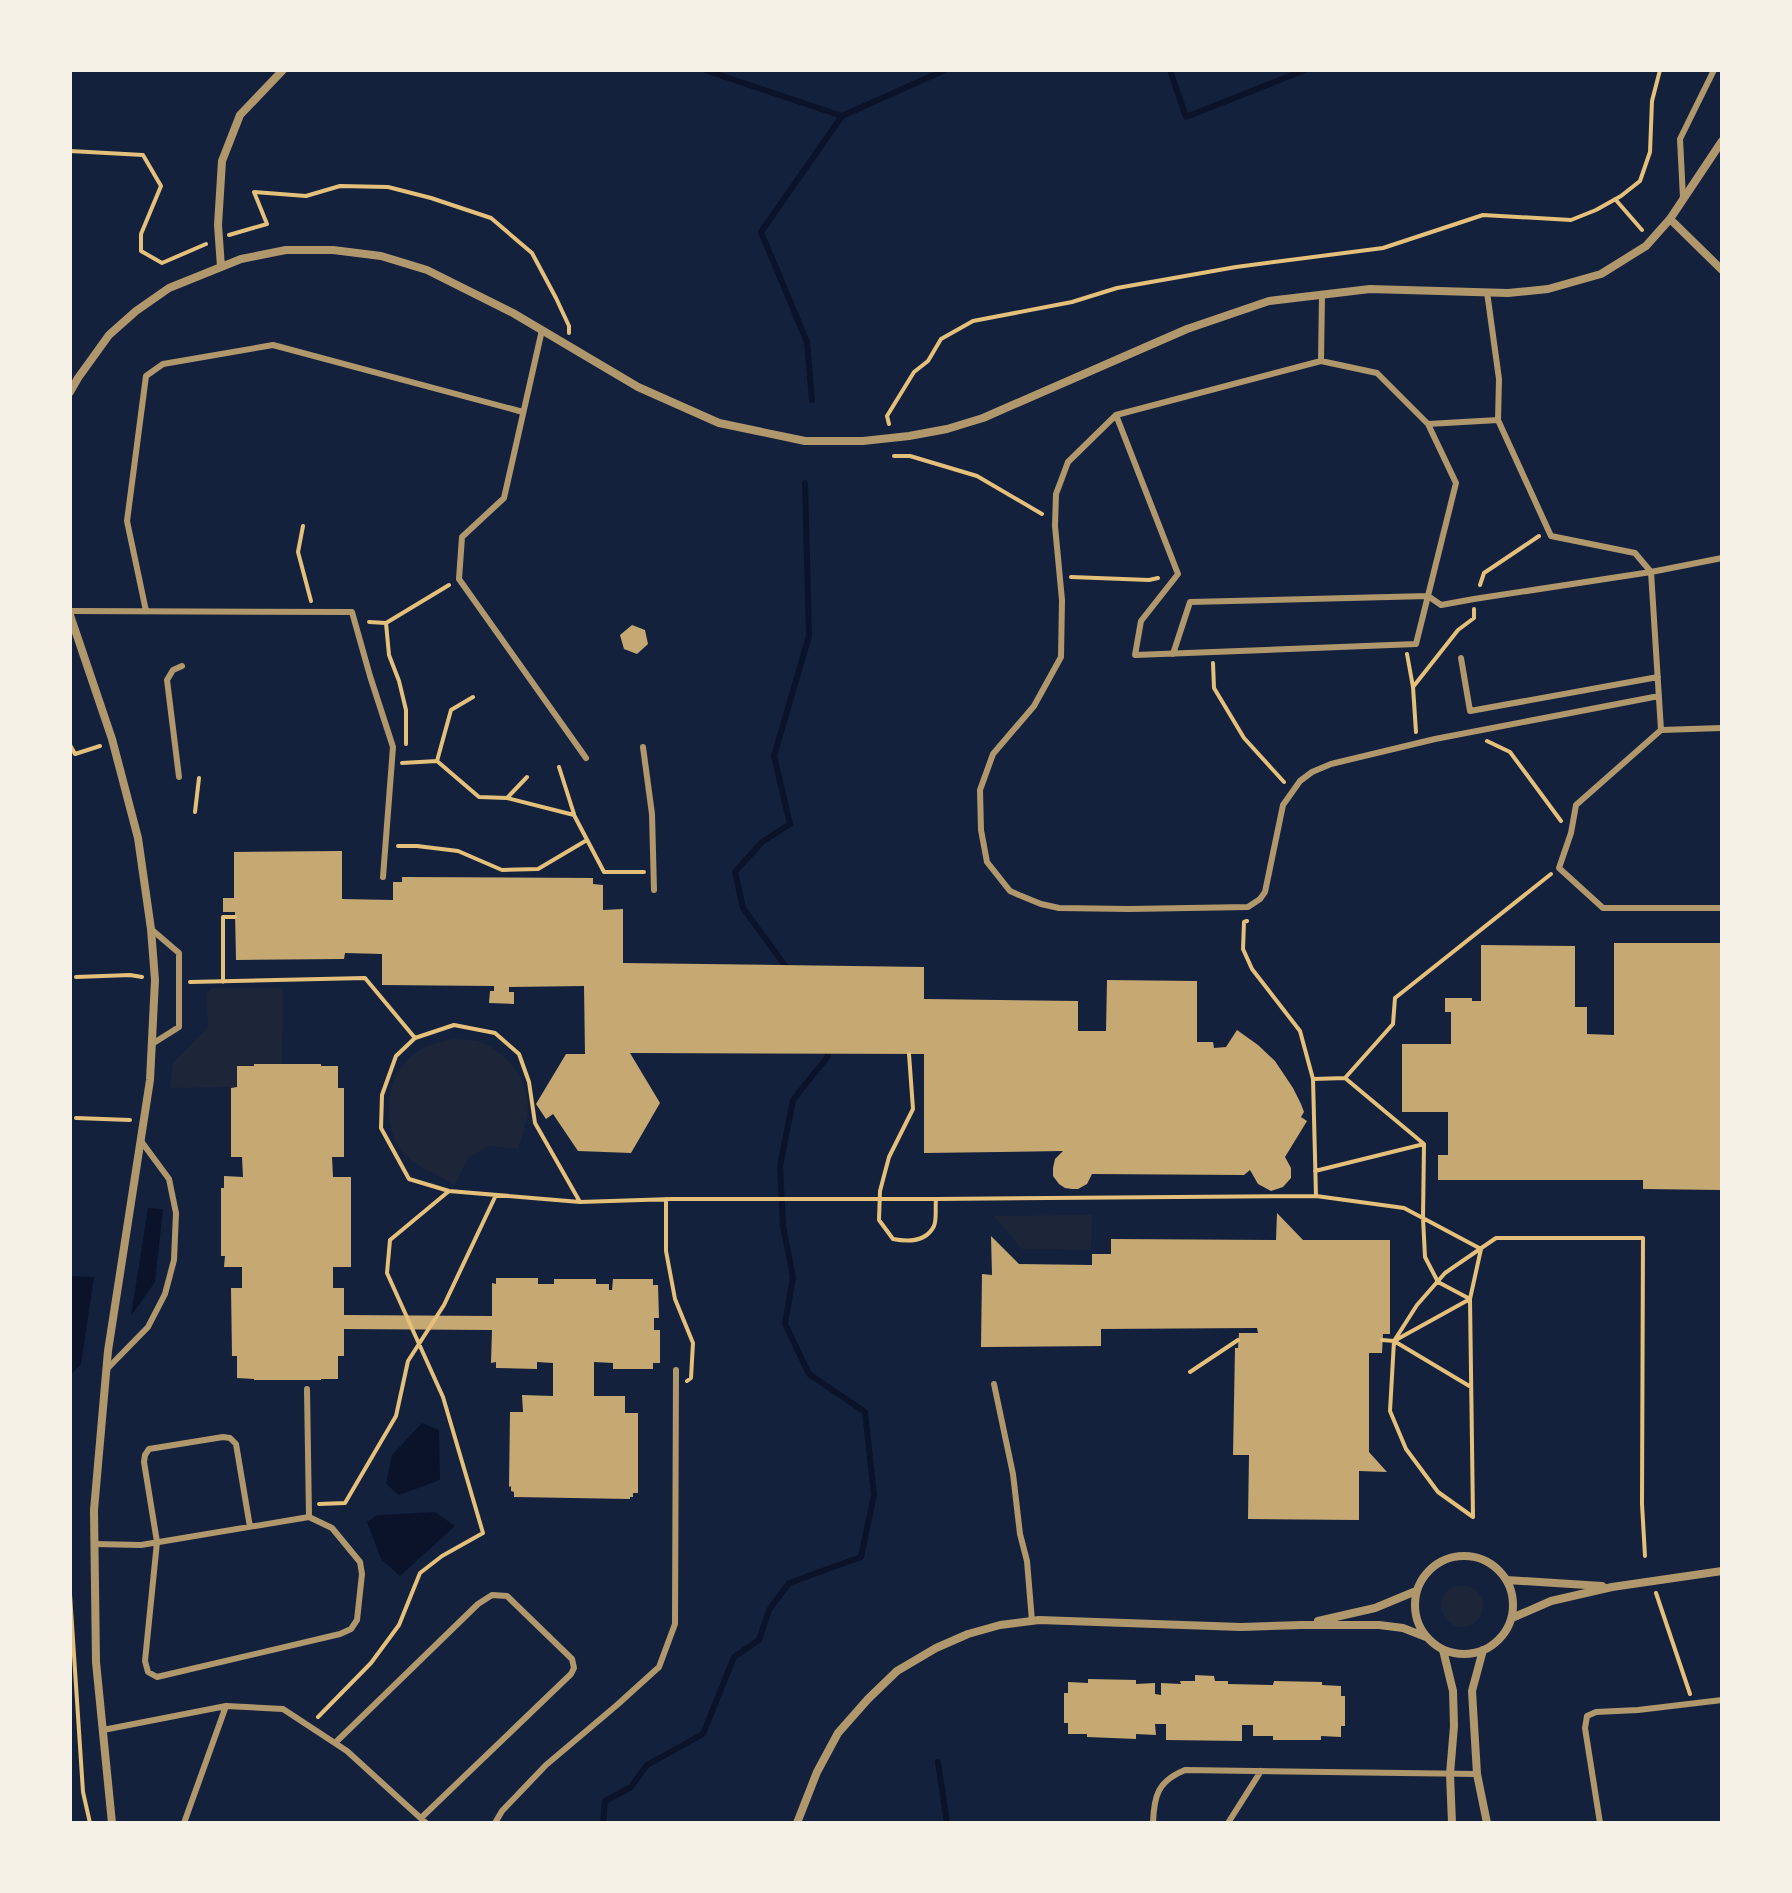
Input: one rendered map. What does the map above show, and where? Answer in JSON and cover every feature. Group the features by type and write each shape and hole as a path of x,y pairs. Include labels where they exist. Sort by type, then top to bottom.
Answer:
{"street":[{"path":"221,267 222,161 240,115 283,70"},
{"path":"70,392 109,335 169,288 241,259 286,250 333,250 381,256 427,270 513,313 638,387 719,423 805,441 890,438 947,429 983,418 1187,329 1269,301 1370,289 1508,293 1548,289 1601,274 1646,246 1670,219 1722,141"},
{"path":"1670,219 1722,270"},
{"path":"70,613 113,742 138,838 155,980 150,1080 106,1370 94,1510 96,1662 112,1823"},
{"path":"797,1823 817,1772 838,1733 868,1699 897,1671 968,1634 1000,1625 1032,1621 1241,1627 1379,1625 1403,1628 1426,1637 1443,1650 1459,1654 1475,1653 1501,1637 1512,1618 1513,1598 1507,1580 1486,1560 1472,1556 1444,1559 1432,1567 1416,1591 1414,1607 1426,1637"},
{"path":"1512,1618 1551,1601 1612,1587 1722,1571"},
{"path":"1507,1580 1612,1587"},
{"path":"1301,1625 1375,1608 1416,1591"},
{"path":"1443,1650 1453,1691 1452,1823"},
{"path":"1483,1650 1472,1691 1477,1774 1487,1823"}],"lane":[{"path":"1683,199 1680,139 1714,70"},
{"path":"1487,292 1499,379 1498,420 1551,536 1635,553 1651,572 1661,730"},
{"path":"1321,361 1322,295"},
{"path":"542,330 504,498 462,537 459,579 586,758"},
{"path":"146,611 127,521 146,376 163,364 273,345 523,412"},
{"path":"1116,415 1178,574 1141,621 1135,655 1416,644 1456,483 1428,424 1377,373 1321,361 1116,415 1068,462 1056,494 1055,520 1062,600 1061,657 1034,706 993,754 980,790 981,830 987,862 1010,891 1059,908 1248,907 1265,892 1283,805 1291,791 1312,772 1331,764 1417,743 1659,696"},
{"path":"1428,424 1498,420"},
{"path":"1173,654 1190,602 1428,596 1441,605 1722,558"},
{"path":"70,613 352,612 393,747 383,877"},
{"path":"1461,658 1470,711 1658,677"},
{"path":"179,777 167,680 173,670 182,666"},
{"path":"1722,728 1661,730 1576,805 1571,833 1559,868 1603,908 1722,908"},
{"path":"643,747 652,814 654,890"},
{"path":"151,929 179,953 180,983 179,1027 152,1044"},
{"path":"106,1370 148,1327 165,1294 174,1260 176,1213 169,1179 141,1141"},
{"path":"495,1823 502,1811 546,1765 659,1667 675,1624 676,1370"},
{"path":"994,1384 1027,1561 1032,1621"},
{"path":"307,1389 309,1517"},
{"path":"94,1544 141,1545 157,1542 250,1527 309,1517 332,1528 360,1562 362,1574 357,1620 351,1629 157,1677 148,1672 145,1661 157,1542 144,1462 149,1449 230,1438 236,1444 250,1527"},
{"path":"103,1730 226,1706 283,1709 347,1751 424,1821 571,1674 574,1668 572,1659 507,1596 492,1595 478,1604 335,1743"},
{"path":"1600,1823 1585,1728 1587,1716 1596,1712 1722,1700"},
{"path":"184,1823 226,1706"},
{"path":"1153,1823 1157,1792 1169,1777 1185,1770 1477,1774"},
{"path":"1228,1823 1261,1771"}],"path":[{"path":"890,438 887,416 914,372 928,361 941,339 973,321 1072,302 1117,288 1221,269 1383,248 1483,215 1571,220 1596,210 1640,181 1650,152 1652,101 1660,70"},
{"path":"70,151 143,155 161,186 141,234 141,251 162,263 219,238 267,224 254,192 306,196 340,186 388,187 491,218 532,253 569,326 571,347"},
{"path":"1615,199 1651,240"},
{"path":"894,456 910,456 977,476 1055,520"},
{"path":"1413,687 1458,630 1474,618 1474,599 1484,573 1539,536 1544,521"},
{"path":"303,526 298,552 313,612"},
{"path":"1060,576 1149,580 1178,574"},
{"path":"354,622 386,623 459,579"},
{"path":"386,623 389,655 406,710 406,750"},
{"path":"1405,644 1413,687 1417,743"},
{"path":"1213,652 1214,688 1244,738 1291,791"},
{"path":"437,761 451,710 473,697"},
{"path":"1486,741 1510,752 1571,833"},
{"path":"70,745 73,756 113,742"},
{"path":"392,763 437,761 479,797 507,798 574,815"},
{"path":"559,767 574,815 604,872 653,872"},
{"path":"507,798 527,777"},
{"path":"195,812 199,778"},
{"path":"385,846 458,851 502,870 538,869 587,840"},
{"path":"1345,1078 1393,1024 1395,998 1559,868"},
{"path":"223,982 223,917 235,917"},
{"path":"1254,918 1244,922 1243,949 1252,969 1300,1031 1313,1079 1316,1196"},
{"path":"76,977 130,975 155,980"},
{"path":"180,983 365,978 415,1038"},
{"path":"580,1202 535,1123 529,1082 519,1054 495,1033 454,1025 415,1038 396,1056 382,1095 381,1128 409,1179 449,1191 580,1202 1316,1196 1404,1208 1481,1249"},
{"path":"909,1054 913,1109 889,1157 880,1191 879,1220 893,1239 908,1242 924,1238 934,1225 936,1199"},
{"path":"1313,1079 1345,1078 1424,1144"},
{"path":"76,1118 142,1122"},
{"path":"1315,1171 1424,1144"},
{"path":"1424,1144 1425,1257 1438,1282 1470,1299"},
{"path":"309,1726 371,1663 399,1625 420,1573 442,1556 483,1533 443,1397 387,1273 390,1240 449,1191"},
{"path":"308,1505 345,1503 396,1416 408,1361 444,1305 496,1195"},
{"path":"669,1199 666,1251 675,1299 693,1343 691,1378 676,1390"},
{"path":"1481,1249 1470,1299 1473,1517 1438,1492 1406,1449 1390,1411 1394,1341 1417,1305 1445,1273 1496,1238 1643,1238 1642,1504 1645,1556"},
{"path":"1394,1341 1470,1299"},
{"path":"1190,1372 1238,1340"},
{"path":"1382,1340 1394,1341 1471,1387"},
{"path":"1656,1593 1693,1704"},
{"path":"70,1594 83,1792 90,1823"}],"shaded area":[{"path":"212,988 283,988 282,1064 237,1066 237,1087 170,1088 173,1063 208,1027 206,994"},
{"path":"454,1039 480,1042 510,1062 523,1083 528,1106 518,1149 489,1146 469,1157 454,1186 406,1156 392,1132 389,1104 396,1076 414,1054 428,1046"},
{"path":"148,1208 163,1209 155,1282 131,1316"},
{"path":"1092,1215 1091,1250 1022,1249 994,1216"},
{"path":"70,1276 94,1277 81,1364 70,1376"},
{"path":"422,1423 439,1430 440,1480 399,1495 386,1484 392,1455"},
{"path":"435,1512 455,1526 400,1576 381,1559 367,1522 377,1515"},
{"path":"1462,1585 1477,1591 1483,1606 1477,1621 1462,1627 1447,1621 1441,1606 1447,1591"}],"building":[{"path":"632,625 645,630 648,644 637,654 624,649 620,635"},
{"path":"342,851 342,899 393,900 393,882 402,882 402,877 593,878 593,884 603,885 603,910 623,909 623,963 924,967 924,999 1078,1001 1078,1031 1106,1031 1107,980 1197,981 1197,1042 1213,1042 1214,1048 1226,1047 1237,1030 1275,1061 1301,1104 1304,1112 1301,1117 1307,1121 1285,1157 1291,1168 1291,1178 1283,1187 1271,1191 1258,1184 1250,1170 1244,1175 1092,1174 1087,1184 1072,1189 1059,1184 1053,1176 1055,1159 1063,1151 924,1153 924,1054 630,1053 660,1103 631,1153 578,1151 553,1114 546,1119 536,1104 566,1054 585,1054 584,986 509,987 509,992 514,992 514,1004 489,1003 490,991 494,991 494,986 382,985 382,954 345,953 344,959 236,960 235,912 223,912 223,898 234,898 234,852"},
{"path":"1614,943 1722,943 1722,1190 1643,1189 1643,1180 1438,1180 1438,1155 1448,1155 1448,1112 1402,1112 1402,1044 1451,1044 1451,1012 1445,1012 1445,998 1481,1001 1481,945 1575,946 1575,1007 1587,1007 1587,1034 1614,1035"},
{"path":"237,1066 338,1066 338,1088 344,1088 344,1157 332,1157 333,1177 351,1177 351,1267 333,1267 333,1288 344,1288 344,1315 492,1316 492,1283 496,1284 496,1278 538,1278 538,1284 554,1284 554,1279 596,1279 596,1284 609,1284 609,1290 612,1290 613,1279 653,1279 653,1285 658,1285 659,1318 654,1318 654,1330 660,1330 660,1363 653,1363 653,1369 613,1369 613,1363 594,1362 594,1396 625,1396 625,1413 638,1413 638,1493 633,1493 630,1499 514,1497 509,1487 510,1412 523,1412 522,1395 553,1396 553,1363 537,1362 537,1369 496,1368 496,1362 491,1363 492,1330 344,1329 344,1356 338,1356 338,1379 237,1378 237,1356 232,1356 231,1288 242,1288 242,1267 224,1267 225,1256 221,1256 221,1188 224,1188 224,1176 243,1177 242,1157 231,1157 231,1088 237,1087"},
{"path":"1277,1213 1303,1240 1390,1240 1390,1334 1383,1334 1382,1353 1369,1353 1369,1452 1387,1472 1359,1471 1359,1520 1248,1519 1249,1455 1233,1455 1235,1348 1238,1348 1239,1333 1258,1333 1257,1328 1101,1329 1101,1346 981,1347 982,1274 992,1275 991,1236 1019,1264 1092,1265 1092,1254 1111,1254 1111,1239 1276,1240"},
{"path":"1195,1675 1214,1676 1215,1681 1228,1681 1228,1684 1273,1685 1274,1681 1322,1682 1322,1685 1341,1686 1341,1696 1345,1696 1345,1726 1341,1726 1341,1737 1273,1740 1273,1736 1253,1736 1253,1725 1242,1725 1242,1741 1166,1740 1166,1724 1155,1724 1156,1735 1136,1734 1136,1739 1068,1734 1068,1723 1064,1723 1064,1693 1068,1693 1068,1682 1088,1683 1088,1679 1136,1680 1136,1684 1155,1683 1155,1694 1161,1695 1161,1683 1195,1681"}],"waterway":[{"path":"705,70 842,116"},
{"path":"812,400 807,342 761,232 842,116 945,70"},
{"path":"1170,70 1186,117 1305,70"},
{"path":"789,971 743,908 735,872 762,842 790,824 774,756 809,636 805,483"},
{"path":"603,1823 605,1801 631,1787 647,1765 703,1734 734,1657 759,1640 769,1610 789,1583 861,1557 874,1495 865,1412 809,1374 785,1324 793,1277 783,1226 780,1166 793,1100 828,1056 826,1049"},
{"path":"938,1762 947,1823"}]}
